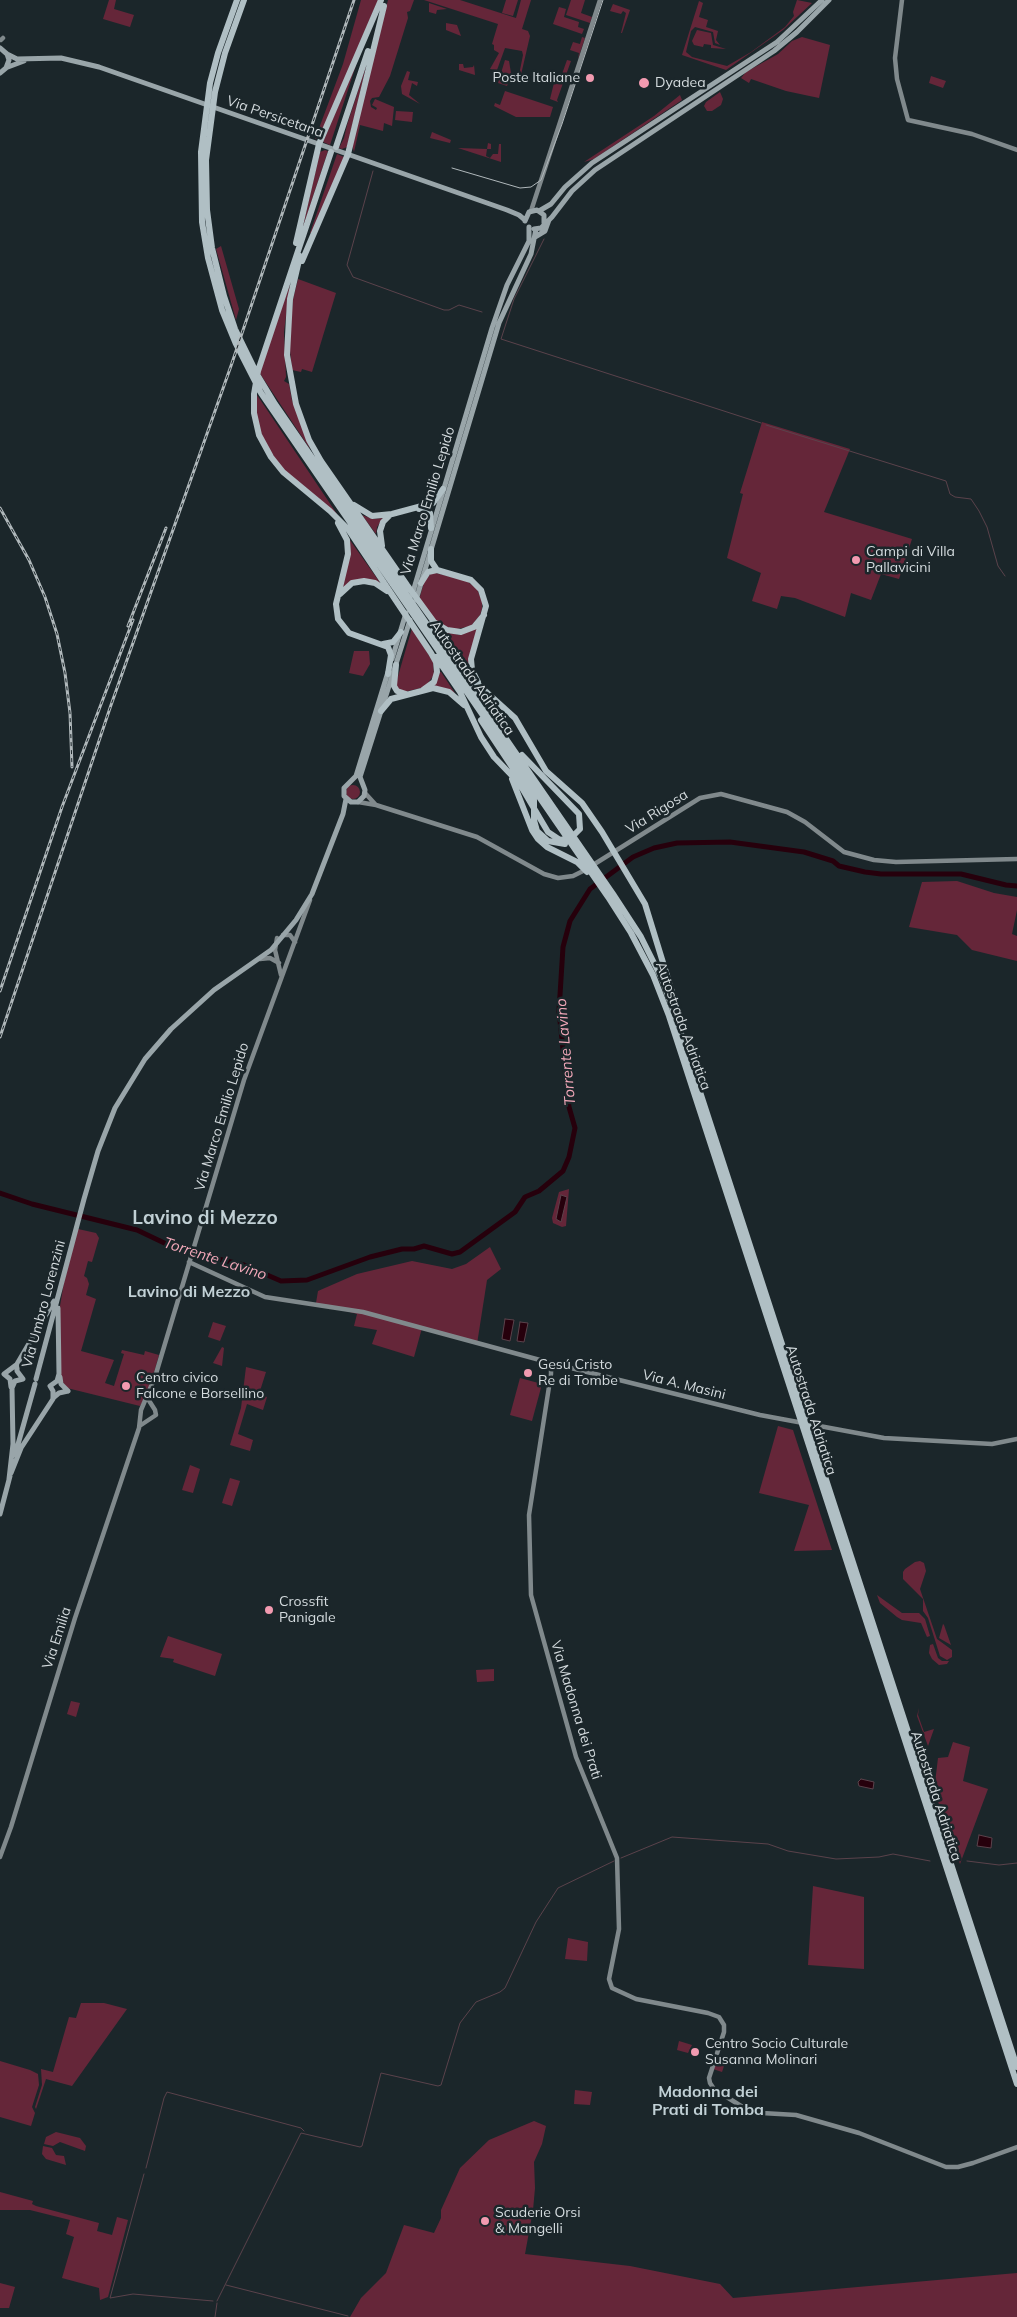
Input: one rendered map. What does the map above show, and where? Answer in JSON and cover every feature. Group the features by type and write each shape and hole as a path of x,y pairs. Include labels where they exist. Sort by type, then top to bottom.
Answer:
{"highway":[{"name":"Autostrada Adriatica","path":"237,0 214,67 207,99 201,152 200,184 203,229 212,276 222,310 250,373 461,684 641,937 655,964 686,1048 1017,2066"},
{"name":"Autostrada Adriatica","path":"244,0 225,53 215,92 207,151 206,191 210,230 224,296 235,329 253,368 291,433 497,725 568,835"},
{"path":"281,302 316,143 383,2"},
{"path":"383,2 255,383 254,413 259,434 271,457 283,472 330,511 348,529 402,608 409,624 437,665 435,679 429,687 423,690"},
{"path":"290,294 348,154 383,2"},
{"path":"334,149 290,294 287,342 292,390 299,416 309,440 335,481 434,622 449,631 460,632 471,629 484,615"},
{"path":"335,481 355,506 363,512 376,516 392,514 433,503 443,489"},
{"path":"307,492 336,520 347,540 348,562 337,599 336,616 346,631 357,637 383,644 393,642 401,632"},
{"path":"413,509 425,509 430,513 432,528"},
{"path":"392,514 382,524 380,539 407,585"},
{"path":"431,549 430,561 437,570"},
{"path":"421,583 428,572 437,570 476,583 485,598 484,615 473,651 471,665 484,692"},
{"path":"337,599 343,589 352,583 370,581 382,587 402,608"},
{"path":"418,600 462,666 484,692 511,714 557,788 580,810 584,820 583,828 580,834 571,842 564,844 552,843 542,837 537,831 534,816 535,808 531,796 497,745 461,684"},
{"path":"409,624 454,682 487,747 518,783 551,835 564,840 572,838 578,832 581,821 577,812 533,769 497,725"},
{"path":"383,644 391,652 388,674"},
{"path":"396,664 394,686 398,691 407,694"},
{"path":"381,711 391,699 436,688 449,692 459,699 470,714"},
{"path":"506,769 536,836 547,847 577,862 611,896"},
{"path":"546,771 582,803 636,887 654,928 685,1034 686,1048"},
{"name":"Autostrada Adriatica","path":"611,896 640,949 667,1010 1017,2084"}],"main road":[{"path":"822,0 777,42 592,163 565,187 551,204 539,211 529,212 525,220 529,227 536,230 547,222 572,192 595,170 774,51 801,29 829,0"},
{"path":"0,48 7,54 9,60 8,67"},
{"name":"Via Persicetana","path":"7,54 17,59 51,58 84,63 508,210 525,220"},
{"name":"Via Persicetana","path":"0,73 8,67 32,59"},
{"name":"Via Persicetana","path":"508,210 529,212"},
{"path":"535,236 545,231 547,222 539,211"},
{"name":"Via Marco Emilio Lepido","path":"351,782 359,767 401,632 409,624 413,590 443,489 501,300 529,241 529,227"},
{"name":"Via Marco Emilio Lepido","path":"362,785 360,777 418,600 421,583 499,323 531,254 536,230"},
{"path":"246,968 275,946 312,894 343,814 346,799 344,788 351,782 362,785 365,793 343,814"},
{"path":"346,799 356,802"},
{"path":"246,968 278,938 292,921 316,884"},
{"name":"Via Umbro Lorenzini","path":"0,1514 84,1199 98,1151 115,1108 134,1075 171,1029 200,1002 246,968"},
{"path":"9,1479 13,1444 12,1388 10,1379 4,1374 11,1371 17,1364 49,1312 61,1285"},
{"path":"9,1479 21,1448 53,1399 59,1392 68,1391 61,1384 59,1374 57,1316 61,1285"},
{"path":"12,1388 15,1381 23,1379 17,1372 17,1364"},
{"path":"53,1399 53,1391 50,1386 57,1381 59,1374"}],"street":[{"path":"529,212 600,0"},
{"path":"902,0 895,58 897,79 908,120 972,134 1017,150"},
{"path":"365,793 376,805"},
{"name":"Via Rigosa","path":"356,802 376,805 477,836 544,874 558,878 573,876 585,870 695,801 707,796 721,794 786,812 805,822 844,852 874,860 896,862 1017,859"},
{"name":"Via Marco Emilio Lepido","path":"189,1261 244,1080 312,894"},
{"path":"278,938 285,934 290,935 296,942"},
{"name":"Via Marco Emilio Lepido","path":"278,938 275,946 279,962 280,980"},
{"path":"260,959 270,958 279,962 289,960"},
{"name":"Via A. Masini","path":"189,1261 265,1297 363,1312 550,1363 719,1406 870,1436 992,1444 1017,1439"},
{"name":"Via Emilia","path":"0,1856 11,1827 73,1625 139,1428 141,1415 148,1398 189,1261"},
{"name":"Via Madonna dei Prati","path":"550,1363 551,1374 529,1515 531,1595 576,1758 617,1858 619,1929 609,1980 612,1988 636,1999 708,2013 719,2017 724,2025 724,2032 709,2078 710,2082 719,2092 741,2106 762,2112 796,2116 859,2133 946,2167 958,2167 973,2163 1017,2147"},
{"name":"Via Madonna dei Prati","path":"551,1374 559,1364"},
{"path":"145,1406 152,1406 148,1398"},
{"name":"Via Emilia","path":"139,1428 156,1415 152,1406"},
{"path":"141,1415 147,1420"}],"shaded area":[{"path":"109,0 116,0 114,9 134,15 130,27 103,19"},
{"path":"361,0 378,0 320,137 315,139 343,64"},
{"path":"388,0 414,0 410,11 407,12 408,18 390,76 379,97 372,98 370,101 371,107 376,110 377,108 372,105 375,99 394,107 392,126 384,123 383,131 360,125 354,152 352,145"},
{"path":"424,0 460,0 516,18 521,0 531,0 522,29 528,31 530,36 520,79 510,77 507,86 498,83 505,60 509,61 511,73 519,75 522,51 505,48 497,70 490,69 499,53 494,50 494,45 492,44 498,24"},
{"path":"506,0 518,0 513,16 502,13"},
{"path":"571,0 585,0 581,13 592,17 590,23 566,15"},
{"path":"797,0 812,3 783,30 726,70 682,55 699,1 703,3 699,17 708,20 706,27 718,31 716,40 720,45 715,43 713,32 695,27 691,31 686,52 692,57 727,66 751,52 785,27 794,16 793,12"},
{"path":"429,3 447,9 437,10 436,14 429,12"},
{"path":"613,4 630,10 622,33 626,13 623,11 621,14 610,11"},
{"path":"559,7 566,9 564,17 579,22 578,27 584,29 582,34 553,24"},
{"path":"446,23 457,25 461,36 446,30"},
{"path":"697,30 711,33 713,45 726,49 711,48 711,45 704,44 703,47 694,45 692,41"},
{"path":"582,37 585,38 578,59 579,53 570,50 573,42 580,44"},
{"path":"802,37 830,45 819,98 786,91 751,79 749,83 741,78 746,72 778,54 792,41"},
{"path":"567,60 571,61 557,100 558,102 550,99 556,75 562,74"},
{"path":"357,62 330,145 323,142"},
{"path":"367,63 347,147 342,149 339,148 344,138"},
{"path":"459,64 463,64 464,68 473,67 474,65 475,75 459,70"},
{"path":"407,71 410,72 408,80 418,82 417,86 412,83 409,95 420,104 402,94 401,86"},
{"path":"931,76 946,81 943,88 929,83"},
{"path":"505,91 553,107 550,117 516,117 494,106 495,103 500,105"},
{"path":"720,92 723,99 721,105 712,111 707,111 704,106 706,102"},
{"path":"680,95 682,100 594,159 584,162 654,116"},
{"path":"396,111 413,112 412,122 395,120"},
{"path":"432,132 451,140 450,143 430,138"},
{"path":"488,143 491,144 491,149 487,149"},
{"path":"499,144 501,144 501,162 458,148 487,149 486,156 490,158 493,154 498,154"},
{"path":"328,151 302,230 320,152"},
{"path":"337,154 344,157 312,233 310,233"},
{"path":"221,246 239,309 236,320 216,249"},
{"path":"298,279 336,293 312,372 302,369 301,372 292,370 289,341 293,299"},
{"path":"290,284 284,332 286,377 284,381 289,384 292,400 310,449 259,372"},
{"path":"255,392 337,514 284,470 267,449 257,423"},
{"path":"762,422 850,449 824,512 912,539 899,579 881,574 871,600 851,593 845,617 795,598 781,596 777,609 752,601 761,573 727,558 743,494 740,493"},
{"path":"362,515 373,519 383,518 377,527 376,534"},
{"path":"347,536 381,584 350,582 342,588"},
{"path":"432,572 467,581 477,589 482,601 482,609 480,615 471,626 452,630 436,621 419,600 424,582"},
{"path":"478,626 469,670 443,632 461,635"},
{"path":"412,628 433,662 434,675 425,687 404,692 398,689 396,683"},
{"path":"354,651 369,651 370,664 363,676 349,673"},
{"path":"441,672 455,693 433,685"},
{"path":"353,785 358,787 360,792 358,797 353,799 348,797 346,792 348,787"},
{"path":"957,881 994,893 1017,897 1017,910 1012,934 1017,936 1017,961 972,950 957,935 909,927 922,882"},
{"path":"569,1189 566,1226 562,1227 553,1223 552,1218 559,1192"},
{"path":"561,1195 567,1197 561,1222 556,1219"},
{"path":"78,1229 96,1233 99,1238 92,1262 88,1261 84,1276 89,1284 86,1295 96,1299 81,1351 114,1360 105,1383 114,1386 124,1354 121,1353 122,1350 144,1355 145,1351 159,1355 148,1394 140,1406 67,1388 60,1378 59,1312 64,1282"},
{"path":"490,1247 501,1269 487,1280 477,1344 422,1328 414,1357 372,1344 377,1330 354,1326 357,1314 316,1303 318,1291 357,1274 412,1261 452,1269 466,1264"},
{"path":"505,1319 514,1320 510,1341 502,1339"},
{"path":"213,1322 226,1326 220,1341 208,1337"},
{"path":"520,1322 528,1323 524,1342 517,1341"},
{"path":"222,1347 224,1348 222,1366 213,1363"},
{"path":"246,1367 266,1372 259,1394 267,1397 263,1410 247,1404 238,1434 253,1440 250,1451 230,1445 241,1408"},
{"path":"520,1378 542,1384 532,1421 510,1415"},
{"path":"778,1426 793,1430 832,1550 794,1551 809,1505 759,1493"},
{"path":"190,1465 200,1469 193,1493 182,1490"},
{"path":"230,1478 240,1481 232,1506 222,1503"},
{"path":"920,1561 924,1563 926,1571 920,1589 937,1639 952,1650 952,1657 947,1660 940,1656 928,1618 923,1611 923,1599 903,1579 905,1569"},
{"path":"877,1595 902,1613 919,1613 925,1619 930,1636 927,1637 921,1623 902,1620 897,1617 880,1603"},
{"path":"944,1625 951,1645 939,1638"},
{"path":"168,1636 222,1654 215,1676 173,1662 174,1659 160,1657"},
{"path":"933,1644 938,1658 942,1661 949,1661 947,1664 939,1665 932,1659 929,1653 930,1645"},
{"path":"494,1669 494,1681 477,1682 476,1670"},
{"path":"71,1701 80,1703 76,1717 67,1714"},
{"path":"919,1708 918,1715 924,1732 934,1729 928,1746 917,1716"},
{"path":"953,1742 970,1747 963,1781 988,1789 960,1864 936,1796 935,1783 938,1758 948,1757"},
{"path":"861,1779 874,1782 873,1789 859,1786 858,1782"},
{"path":"979,1835 992,1838 991,1848 977,1846"},
{"path":"813,1886 864,1897 864,1969 808,1965"},
{"path":"568,1938 588,1942 587,1961 565,1959"},
{"path":"81,2003 104,2003 127,2009 72,2086 46,2079 36,2109 42,2085 41,2069 53,2072 69,2017 76,2018"},
{"path":"679,2041 692,2045 688,2053 677,2050"},
{"path":"716,2057 726,2060 722,2072 713,2069"},
{"path":"0,2061 38,2074 39,2085 32,2107 35,2113 31,2126 0,2117"},
{"path":"575,2090 592,2092 590,2105 574,2104"},
{"name":"Scuderie Orsi & Mangelli","path":"534,2121 546,2126 542,2144 534,2162 535,2188 533,2210 525,2254 630,2266 720,2284 733,2298 1017,2273 1017,2317 350,2317 361,2298 386,2273 404,2225 434,2233 441,2218 441,2210 460,2168 489,2140"},
{"path":"56,2132 80,2138 86,2146 85,2151 60,2142 53,2146 44,2144 46,2137"},
{"path":"43,2146 52,2148 56,2155 64,2156 66,2165 46,2159 42,2154"},
{"path":"0,2192 33,2201 32,2204 36,2206 99,2223 97,2231 112,2235 117,2217 128,2220 108,2297 100,2300 99,2288 62,2278 74,2237 66,2234 70,2220 30,2210 0,2210"},
{"path":"0,2283 15,2287 9,2308 0,2308"}],"waterway":[{"path":"373,171 347,265 353,277 444,310 449,310 459,305 482,312"},
{"path":"544,239 514,299 501,339 761,423"},
{"path":"766,425 946,481 950,494 955,497 971,499 979,511 987,527 998,566 1005,576"},
{"name":"Torrente Lavino","path":"0,1193 32,1204 137,1230 179,1250 244,1265 281,1281 307,1280 370,1257 402,1249 414,1249 424,1246 452,1254 460,1252 515,1212 525,1197 539,1191 563,1171 569,1157 575,1128 569,1107 559,1011 563,947 570,921 590,889 633,857 654,848 677,843 730,842 804,852 833,861 839,866 865,872 881,874 961,874 1017,886"},
{"path":"621,1858 672,1837 768,1844 788,1851 836,1859 879,1857 893,1854 930,1861"},
{"path":"217,2301 301,2133 360,2147 362,2146 381,2073 438,2086 441,2085 460,2023 476,2002 505,1988 536,1922 558,1888 614,1861"},
{"path":"967,1861 999,1865 1017,1863"},
{"path":"146,2168 167,2092 301,2128 304,2131"},
{"path":"144,2174 110,2298 133,2294 213,2301"},
{"path":"226,2285 348,2316"},
{"path":"215,2317 217,2303"}],"tram line":[{"path":"452,168 520,188 531,187 541,180 562,124 603,0"}],"railway":[{"path":"0,1037 110,708 232,363 354,0"},
{"path":"0,508 29,560 45,597 57,634 65,673 70,713 72,767"},
{"path":"128,626 166,528"},
{"path":"0,991 62,807 133,620"}],"place":[{"name":"Poste Italiane","path":"590,78"},
{"name":"Dyadea","path":"644,83"},
{"name":"Campi di Villa Pallavicini","path":"856,560"},
{"name":"Gesú Cristo Re di Tombe","path":"528,1373"},
{"name":"Centro civico Falcone e Borsellino","path":"126,1386"},
{"name":"Crossfit Panigale","path":"269,1610"},
{"name":"Centro Socio Culturale Susanna Molinari","path":"695,2052"},
{"name":"Scuderie Orsi & Mangelli","path":"485,2221"}],"district":[{"name":"Lavino di Mezzo","path":"205,1218"},
{"name":"Lavino di Mezzo","path":"189,1292"},
{"name":"Madonna dei Prati di Tomba","path":"708,2101"}]}
